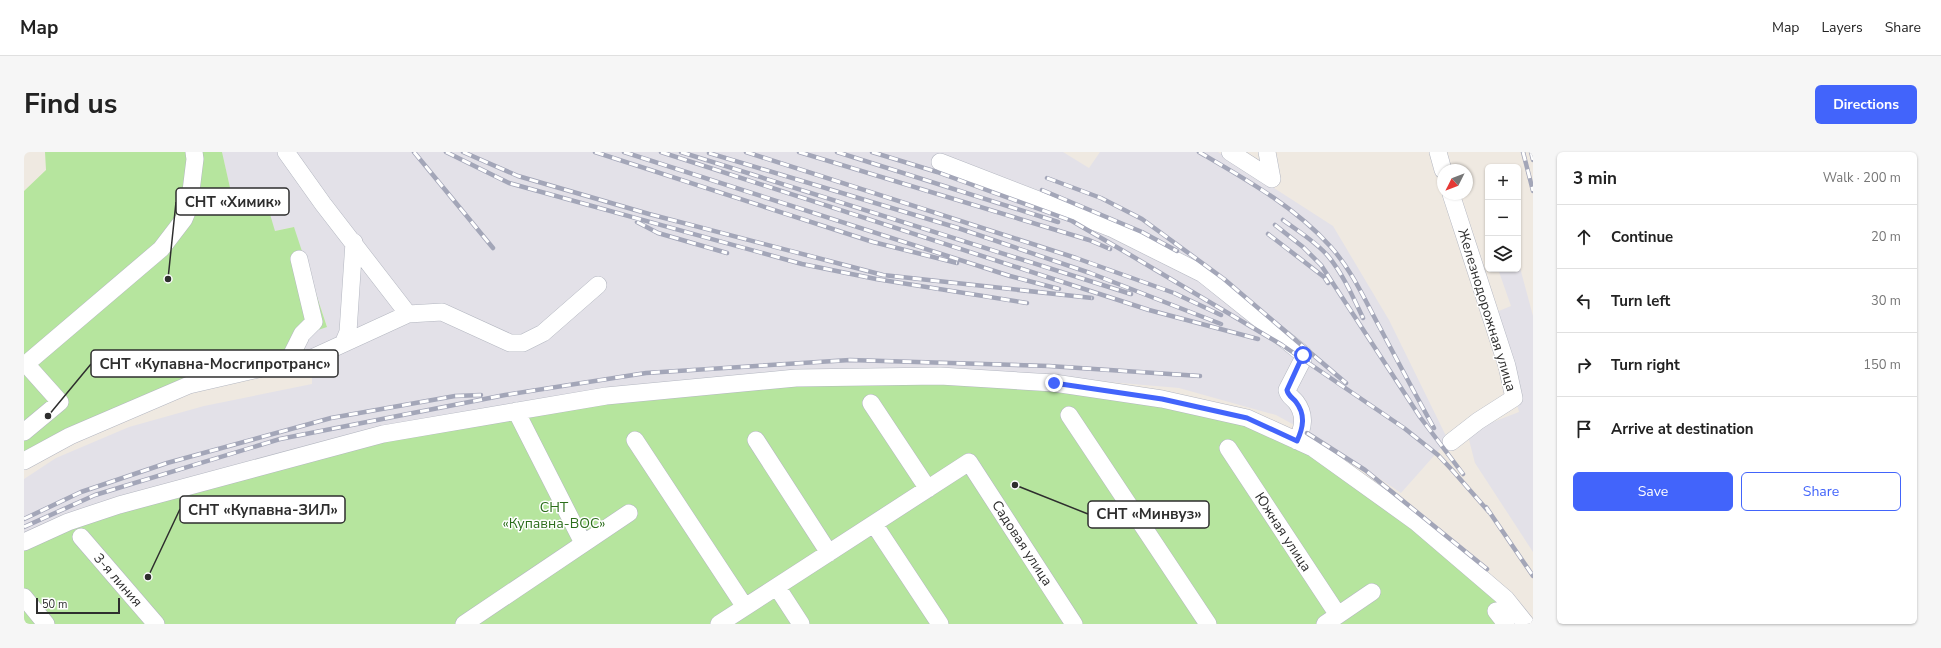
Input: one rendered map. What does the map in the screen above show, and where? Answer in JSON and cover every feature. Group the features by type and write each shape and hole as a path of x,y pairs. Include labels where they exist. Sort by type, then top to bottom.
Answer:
{"street":[{"path":"24,432 60,402 26,364 166,243 184,219 189,207 195,159 194,152"},
{"path":"286,152 323,204 354,242 408,314"},
{"path":"1230,152 1272,179 1267,152"},
{"path":"1438,152 1442,164"},
{"path":"940,162 1111,228 1204,274 1222,287 1302,354 1303,359 1287,390 1289,395 1300,407 1302,429 1297,441"},
{"name":"Железнодорожная улица","path":"1451,442 1478,421 1514,398 1505,359 1453,200"},
{"path":"343,344 348,332 354,242"},
{"path":"288,362 302,334 314,322 299,259"},
{"path":"24,461 70,436 189,385 288,362 312,358 408,314 442,312 510,343 523,343 543,333 598,285"},
{"path":"24,542 68,522 119,505 383,434 590,398 796,378 940,376 1054,383 1162,399 1247,418 1313,448 1416,522 1506,599 1526,624"},
{"path":"719,624 928,489 871,403"},
{"path":"516,411 583,544"},
{"path":"1069,415 1208,624"},
{"path":"635,440 745,607"},
{"path":"756,440 829,553"},
{"name":"Южная улица","path":"1228,448 1331,620"},
{"name":"Садовая улица","path":"928,489 969,462 1074,624"},
{"path":"464,624 629,512"},
{"path":"874,524 940,624"},
{"name":"3-я линия","path":"81,537 156,624"},
{"path":"777,587 801,624"},
{"path":"1331,620 1372,592"},
{"path":"24,597 46,624"}],"shaded area":[{"path":"222,152 1063,152 1089,168 1100,152 1218,152 1333,226 1389,320 1448,440 1401,493 1327,443 1276,415 1179,388 958,369 687,380 399,426 24,534 24,479 56,458 129,427 204,406 312,384 312,358 305,353 304,343 306,334 327,326 293,227 275,231 233,202"},
{"path":"1521,271 1533,316 1533,552 1475,463 1467,432 1519,412 1494,313 1511,306 1499,272"}],"green space":[{"path":"45,152 222,152 233,201 264,194 275,231 294,227 327,327 306,334 308,342 304,343 305,353 189,385 24,461 24,191 46,170"},
{"name":"СНТ «Купавна-ВОС»","path":"940,376 1162,399 1313,448 1416,522 1526,624 24,624 24,542 236,474 590,398"}],"railway":[{"path":"414,152 493,248"},
{"path":"446,152 509,183 802,264 876,279 1027,303"},
{"path":"463,152 518,176 649,214 883,275 1092,298"},
{"path":"595,152 873,242 957,263"},
{"path":"624,152 1010,276 1059,289"},
{"path":"661,152 1149,310 1258,339"},
{"path":"681,152 1131,294"},
{"path":"746,152 1076,258 1174,293 1221,315"},
{"path":"799,152 1089,240 1110,249"},
{"path":"837,152 1058,222"},
{"path":"872,152 937,172 1072,221 1132,256 1282,345 1404,428 1438,455 1489,512"},
{"path":"1199,152 1251,183 1285,206 1301,218 1338,255 1357,284 1434,428"},
{"path":"1523,152 1533,191"},
{"path":"1531,152 1533,160"},
{"path":"709,153 958,228 1090,273 1221,324"},
{"path":"1047,178 1101,198 1142,219 1224,279 1346,383"},
{"path":"1042,190 1142,232 1177,251"},
{"path":"1283,220 1312,241 1328,256 1343,278 1363,318"},
{"path":"637,222 658,233 727,253"},
{"path":"1275,225 1303,247 1321,265 1420,417 1463,474"},
{"path":"1268,234 1324,277 1328,283"},
{"path":"24,527 95,495 280,439 505,395 646,373 850,360 1049,366 1200,376"},
{"path":"24,519 81,492 167,463 331,418 455,396 481,395"},
{"path":"1307,433 1365,470 1487,569"},
{"path":"1486,507 1533,576"}],"place":[{"name":"СНТ «Химик»","path":"168,279"},
{"name":"СНТ «Купавна-Мосгипротранс»","path":"48,416"},
{"name":"СНТ «Минвуз»","path":"1015,485"},
{"name":"СНТ «Купавна-ЗИЛ»","path":"148,577"}],"route":[{"path":"1054,383 1162,399 1247,418 1297,441 1302,429 1301,411 1300,407 1287,393 1287,390 1303,359 1303,355"}]}
